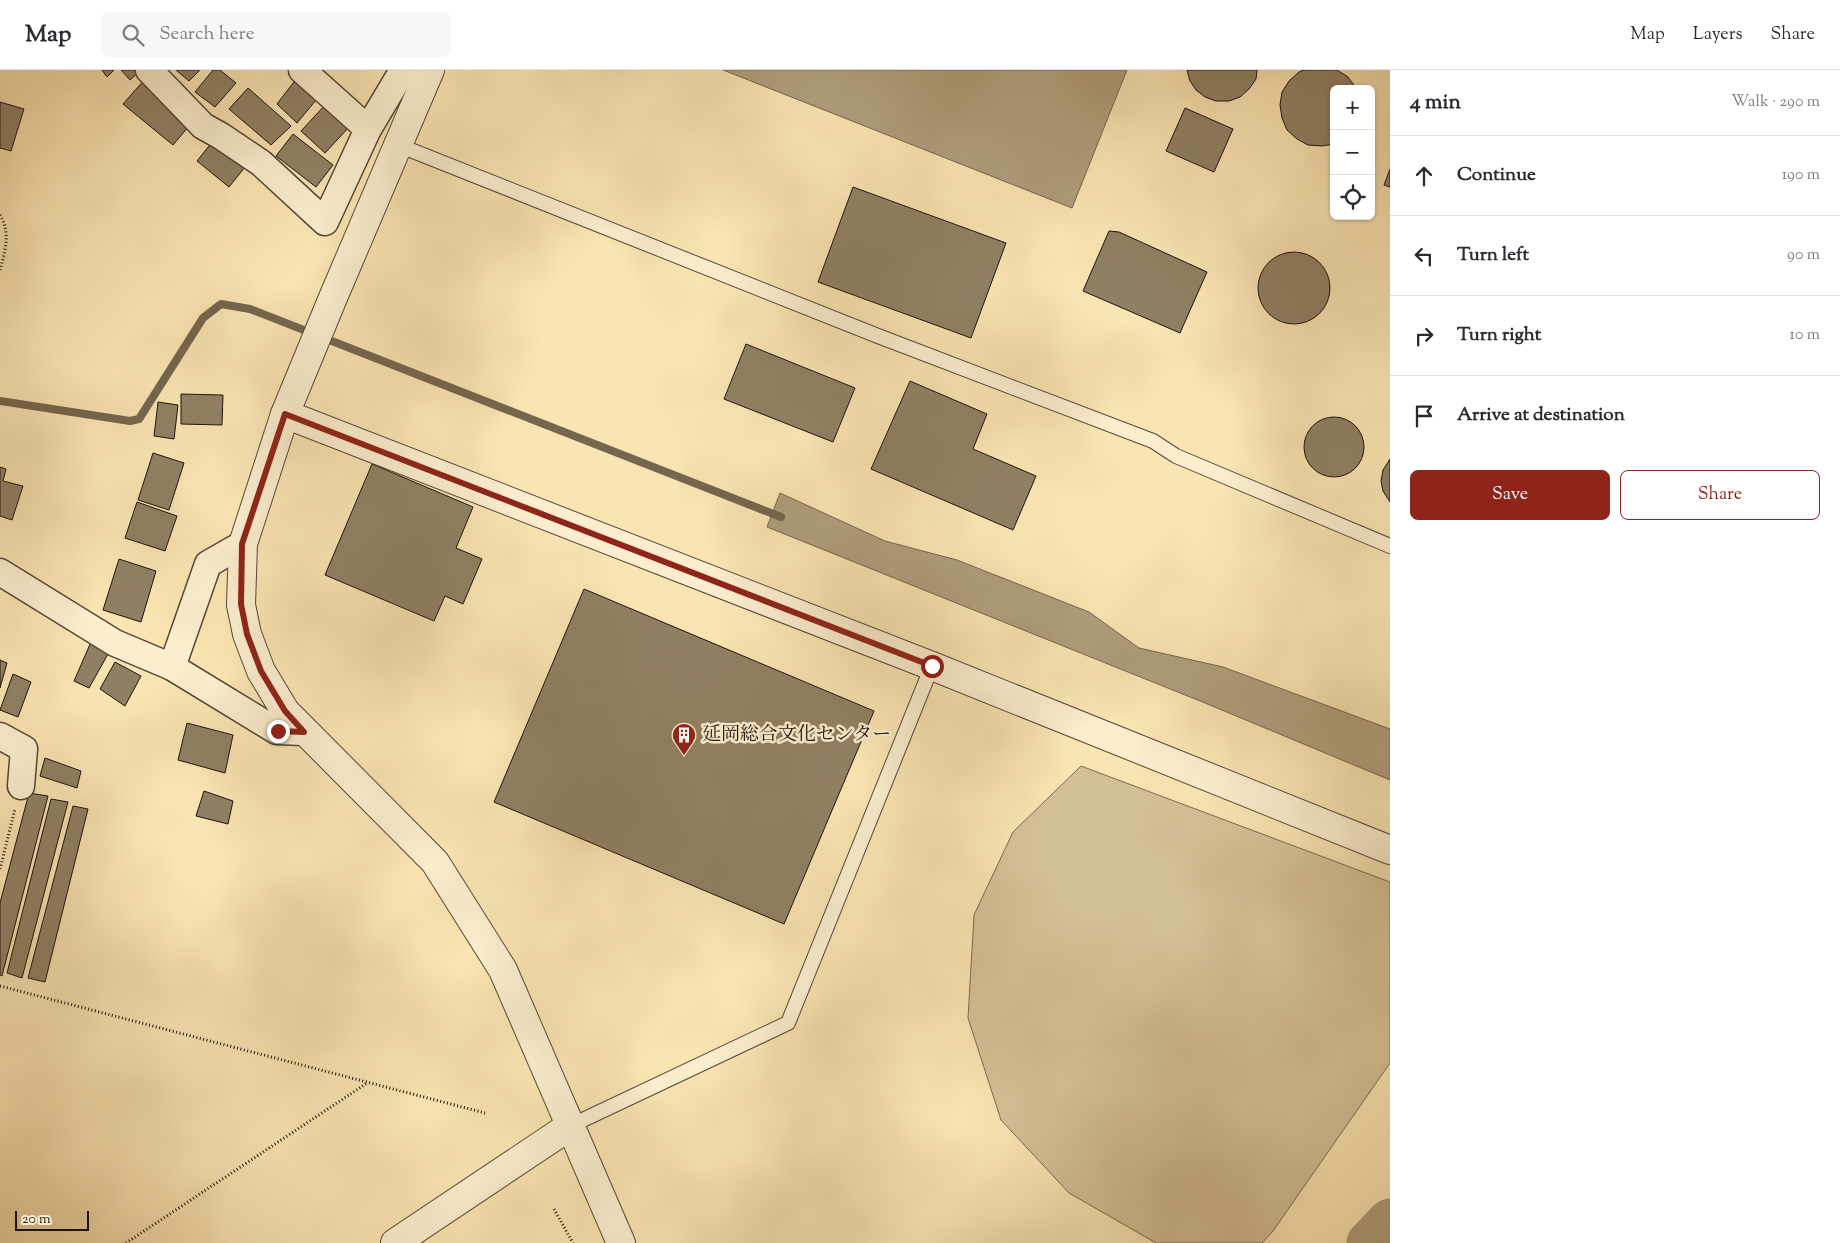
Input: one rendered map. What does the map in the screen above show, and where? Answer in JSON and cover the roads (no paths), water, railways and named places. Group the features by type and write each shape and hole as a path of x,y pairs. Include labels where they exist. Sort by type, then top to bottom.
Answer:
{"street":[{"path":"149,70 203,126 261,163 325,222 368,129 403,70"},
{"path":"302,70 368,129"},
{"path":"430,70 285,414 242,544 241,604 247,634 261,671 285,711 434,862 503,970 621,1243"},
{"path":"285,414 932,666 1390,850"},
{"path":"172,667 208,564 242,544"},
{"path":"0,572 116,643 172,667 278,731 304,732"},
{"path":"0,736 24,749 21,786"},
{"path":"395,1243 570,1126"}],"lane":[{"path":"398,145 878,336 1153,441 1176,456 1390,546"},
{"path":"570,1126 788,1023 932,666"}],"waterway":[{"path":"0,401 130,421 139,419 203,318 221,304 250,309 781,517"},
{"path":"1369,1243 1390,1221"}],"place":[{"name":"延岡総合文化センター","path":"684,756"}]}
